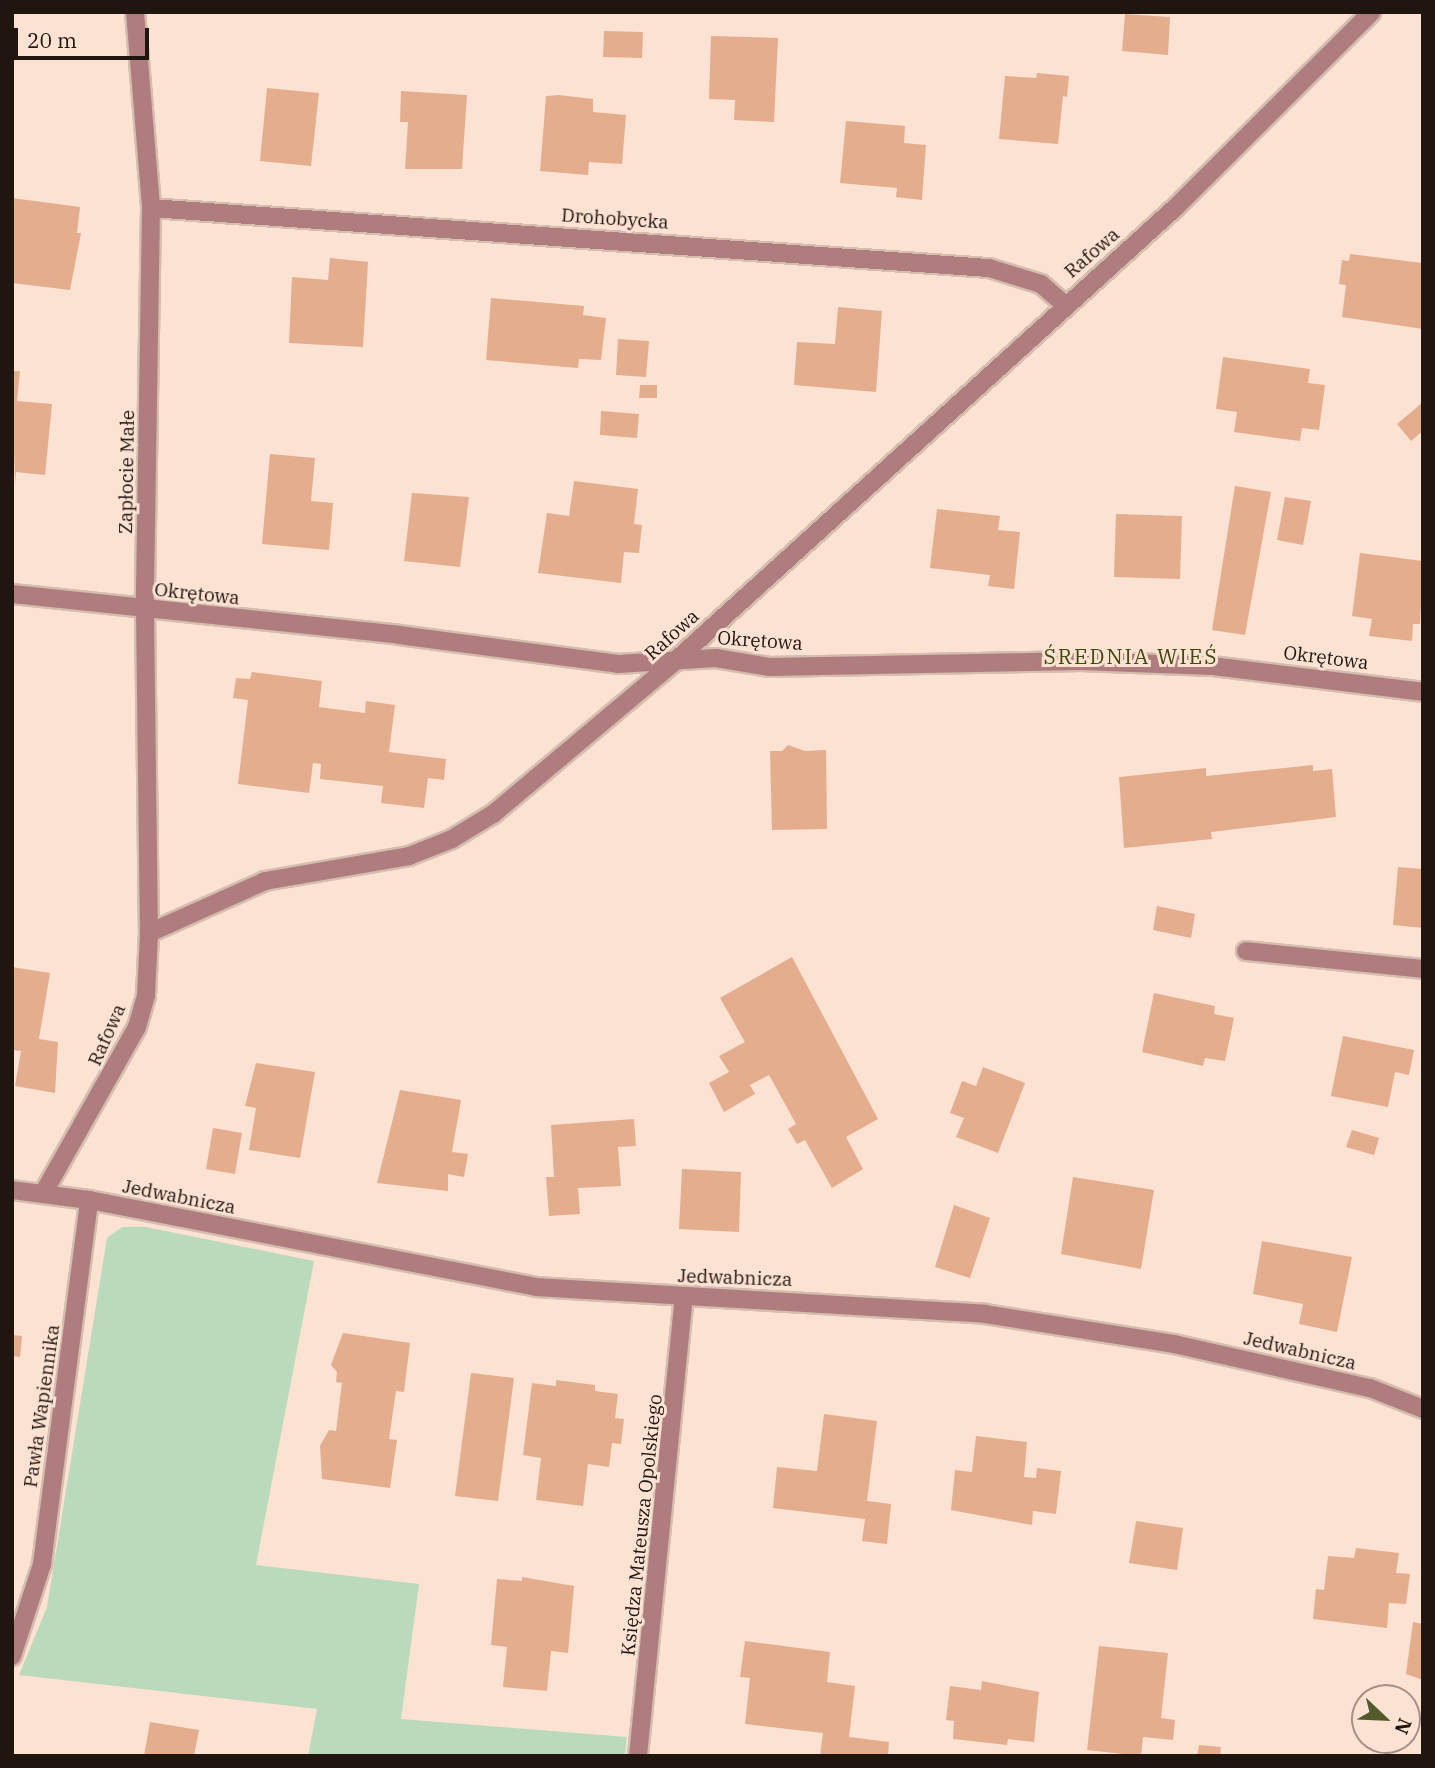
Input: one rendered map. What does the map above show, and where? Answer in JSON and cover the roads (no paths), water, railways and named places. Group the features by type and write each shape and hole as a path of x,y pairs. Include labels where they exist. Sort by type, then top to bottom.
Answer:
{"street":[{"name":"Zapłocie Małe","path":"135,12 151,208 145,610 149,933"},
{"name":"Rafowa","path":"44,1192 137,1027 146,995 149,933 265,881 409,856 452,839 494,814 674,662 1065,305 1176,208 1372,12"},
{"name":"Drohobycka","path":"151,208 989,268 1041,284 1065,305"},
{"name":"Okrętowa","path":"12,594 399,635 618,664 716,658 770,667 1146,664 1212,666 1423,692"},
{"path":"1246,951 1423,969"},
{"path":"12,1190 44,1192"},
{"name":"Jedwabnicza","path":"44,1192 536,1287 684,1298 858,1304 985,1314 1174,1344 1370,1388 1423,1409"},
{"name":"Pawła Wapiennika","path":"12,1656 42,1564 89,1200"},
{"name":"Księdza Mateusza Opolskiego","path":"638,1756 684,1298"}],"district":[{"name":"ŚREDNIA WIEŚ","path":"1131,656"}]}
